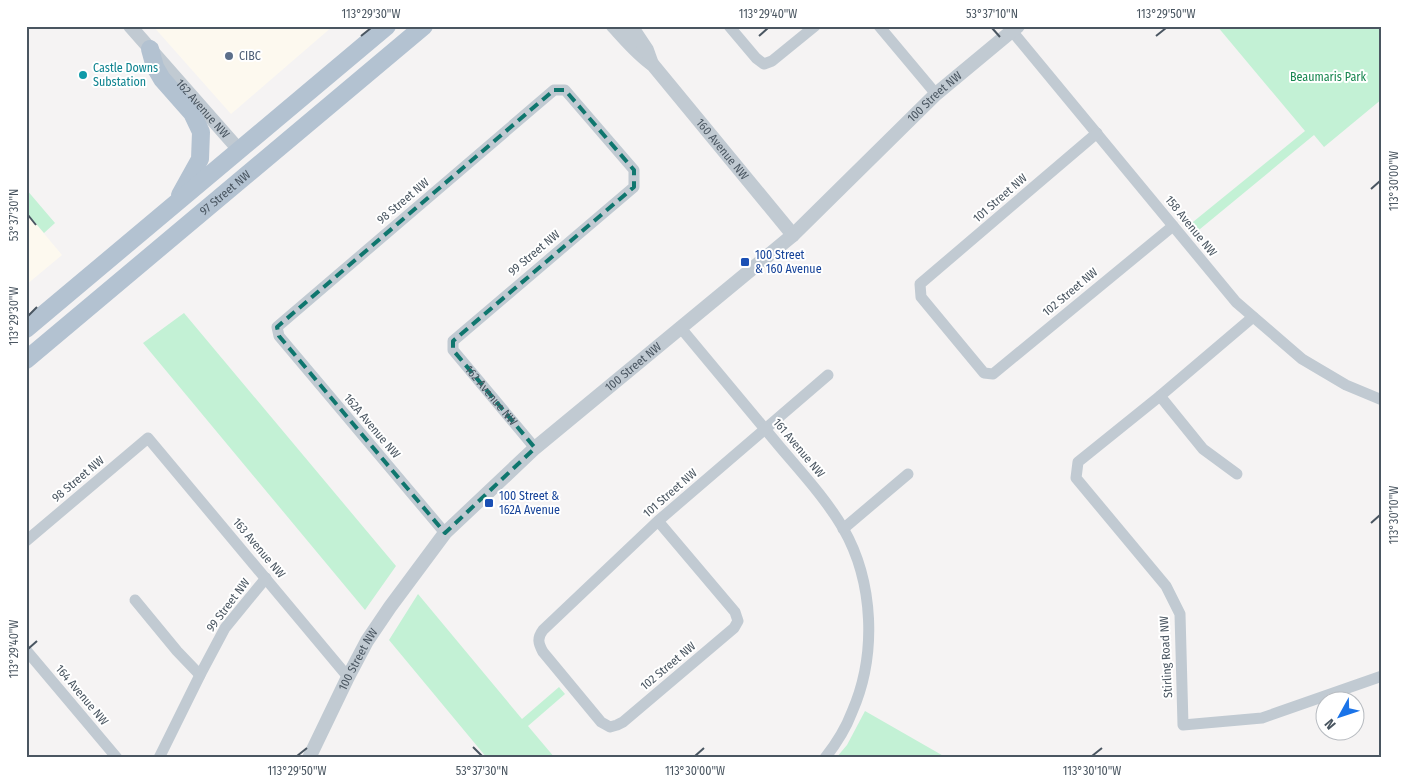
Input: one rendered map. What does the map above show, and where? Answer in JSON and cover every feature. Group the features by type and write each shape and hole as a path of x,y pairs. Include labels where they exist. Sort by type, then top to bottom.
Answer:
{"main road":[{"name":"97 Street NW","path":"26,329 387,26"},
{"name":"97 Street NW","path":"26,360 424,26"},
{"path":"150,49 155,67 162,79 192,113 201,132 200,159 175,204"}],"street":[{"name":"162 Avenue NW","path":"130,26 255,168"},
{"name":"160 Avenue NW","path":"613,26 642,57 653,65 793,234"},
{"name":"160 Avenue NW","path":"631,26 647,50 653,65"},
{"path":"729,26 756,58 764,64 772,61 815,26"},
{"path":"879,26 936,94"},
{"name":"100 Street NW","path":"309,758 348,677 378,624 445,533 535,448 793,234 936,94 1015,29"},
{"name":"158 Avenue NW","path":"1015,29 1172,226 1236,302 1302,360 1346,385 1382,400"},
{"name":"99 Street NW","path":"453,341 634,187 634,170 565,90 554,90"},
{"name":"98 Street NW","path":"279,336 277,326 554,90"},
{"name":"101 Street NW","path":"984,373 921,297 920,284 1097,133"},
{"name":"102 Street NW","path":"984,373 994,374 1172,226"},
{"name":"Stirling Road NW","path":"1253,318 1078,462 1076,478 1166,586 1180,614 1183,725 1262,718 1382,676"},
{"name":"161 Avenue NW","path":"680,327 819,494 843,528 860,568 867,603 868,649 860,689 852,712 826,758"},
{"name":"162A Avenue NW","path":"279,336 445,533"},
{"name":"162 Avenue NW","path":"453,341 453,350 535,448"},
{"name":"101 Street NW","path":"610,727 601,722 543,652 538,644 542,630 658,521 828,375"},
{"path":"1160,396 1203,449 1237,474"},
{"name":"98 Street NW","path":"26,541 148,438"},
{"name":"163 Avenue NW","path":"148,438 348,677"},
{"path":"843,528 908,474"},
{"name":"102 Street NW","path":"610,727 623,722 734,628 738,621 735,612 658,521"},
{"name":"99 Street NW","path":"160,758 225,628 266,578"},
{"path":"135,600 176,651 200,675"},
{"name":"164 Avenue NW","path":"26,650 117,758"}],"highlighted area":[{"path":"554,90 565,90 634,170 634,187 453,341 453,350 535,448 445,533 279,336 277,327"}],"shaded area":[{"path":"153,26 333,26 231,114"},
{"path":"26,212 62,255 26,285"}],"green space":[{"name":"Beaumaris Park","path":"1217,26 1382,26 1382,99 1324,147 1314,135 1194,234 1188,226 1305,131"},
{"path":"26,189 55,223 44,233 26,212"},
{"path":"184,313 396,566 365,610 143,343"},
{"path":"418,594 522,719 559,687 565,694 528,726 555,758 487,758 389,640"},
{"path":"865,711 947,758 836,758 847,745"}],"place":[{"name":"CIBC","path":"229,56"},
{"name":"Castle Downs Substation","path":"83,75"},
{"name":"100 Street & 160 Avenue","path":"745,262"},
{"name":"100 Street & 162A Avenue","path":"489,503"}]}
